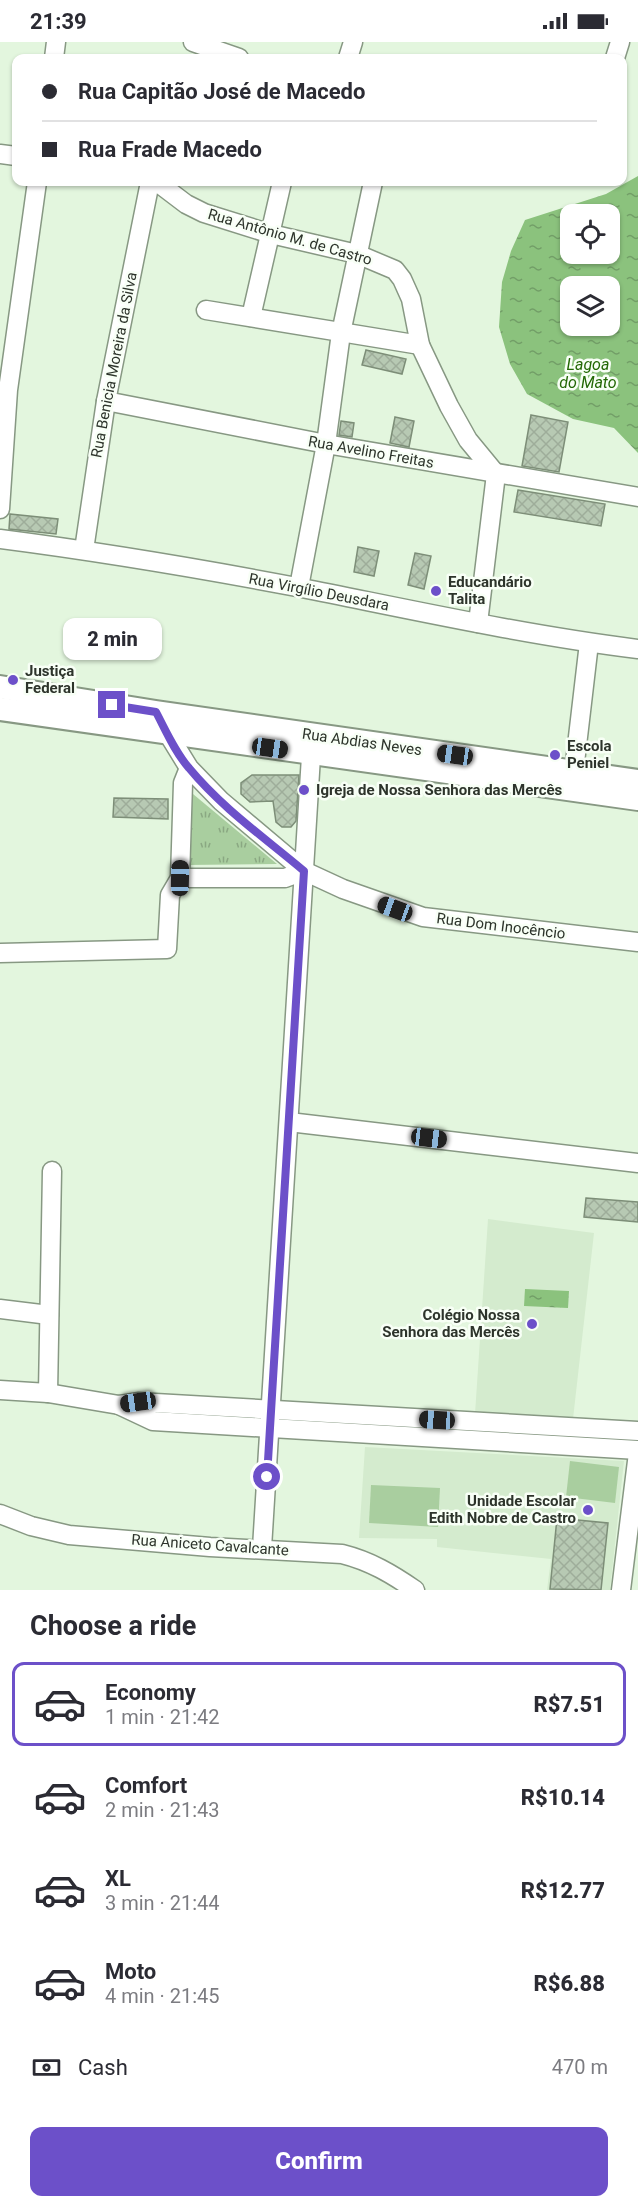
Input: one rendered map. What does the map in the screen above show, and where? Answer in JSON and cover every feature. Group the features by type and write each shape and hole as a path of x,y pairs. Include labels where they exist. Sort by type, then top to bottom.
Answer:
{"main road":[{"name":"Rua Abdias Neves","path":"0,687 156,712 312,744"},
{"name":"Rua Abdias Neves","path":"0,709 167,733 312,744 501,770 638,799"},
{"name":"Rua Abdias Neves","path":"501,770 574,771 638,781"}],"street":[{"path":"193,42 228,54"},
{"path":"0,509 8,390 36,186"},
{"name":"Rua Benicia Moreira da Silva","path":"84,550 106,401 149,186"},
{"name":"Rua Antônio M. de Castro","path":"162,186 186,204 204,213 271,234 357,254 395,270 411,299 420,345"},
{"path":"251,318 281,186"},
{"path":"299,588 326,444 340,333 372,186"},
{"path":"206,310 420,345 468,440 496,474 478,623"},
{"name":"Rua Avelino Freitas","path":"106,401 326,444 638,497"},
{"name":"Rua Virgílio Deusdara","path":"0,539 84,550 589,643 638,649"},
{"path":"574,771 589,643"},
{"name":"Rua Dom Inocêncio","path":"156,712 189,768 221,801 304,871 343,889 423,917 638,942"},
{"path":"262,1548 275,1416 289,1122 312,744"},
{"path":"0,953 167,949 170,895 180,878 183,783 189,768"},
{"path":"180,878 285,878 304,871"},
{"path":"289,1122 638,1163"},
{"path":"48,1393 52,1170"},
{"path":"0,1309 49,1315"},
{"path":"0,1390 48,1393 119,1405 153,1421 275,1416 415,1418 634,1428"},
{"path":"275,1416 634,1428"},
{"path":"275,1416 414,1437 638,1451 621,1590"},
{"path":"414,1437 415,1418"},
{"name":"Rua Aniceto Cavalcante","path":"0,1514 31,1526 69,1535 210,1547 342,1554 386,1570 415,1590"}],"shaded area":[{"name":"Colégio Nossa Senhora das Mercês","path":"488,1219 594,1233 573,1419 475,1414"},
{"path":"365,1447 624,1461 610,1590 547,1590 551,1559 437,1547 437,1539 359,1538"}],"green space":[{"path":"187,789 277,864 186,865"},
{"path":"570,1461 619,1467 615,1503 566,1497"},
{"path":"371,1485 440,1488 438,1527 369,1523"}],"water":[{"name":"Lagoa do Mato","path":"638,176 638,453 614,428 573,419 527,394 510,364 499,327 502,282 511,251 525,220 560,209 560,264 620,264 620,204 575,204 606,194 620,186 627,186 627,182"},
{"path":"525,1289 569,1291 568,1308 524,1306"}],"building":[{"path":"366,350 406,359 402,374 362,365"},
{"path":"531,415 568,422 559,472 522,466"},
{"path":"395,417 414,421 409,447 390,443"},
{"path":"341,421 354,423 352,437 339,435"},
{"path":"518,490 605,504 601,526 514,512"},
{"path":"10,514 58,519 56,534 9,529"},
{"path":"358,547 379,551 374,576 354,572"},
{"path":"415,553 431,556 424,589 408,585"},
{"path":"252,775 299,775 296,821 291,827 282,827 276,822 273,801 250,802 241,794 241,783"},
{"path":"114,798 168,799 168,819 113,817"},
{"path":"586,1198 638,1202 638,1222 584,1217"},
{"path":"557,1518 608,1523 601,1590 550,1589"}],"place":[{"name":"Educandário Talita","path":"436,591"},
{"name":"Justiça Federal","path":"13,680"},
{"name":"Escola Peniel","path":"555,755"},
{"name":"Igreja de Nossa Senhora das Mercês","path":"304,790"},
{"name":"Colégio Nossa Senhora das Mercês","path":"532,1324"},
{"name":"Unidade Escolar Edith Nobre de Castro","path":"588,1510"}],"route":[{"path":"112,705 156,712 189,768 221,801 304,871 267,1477"}]}
